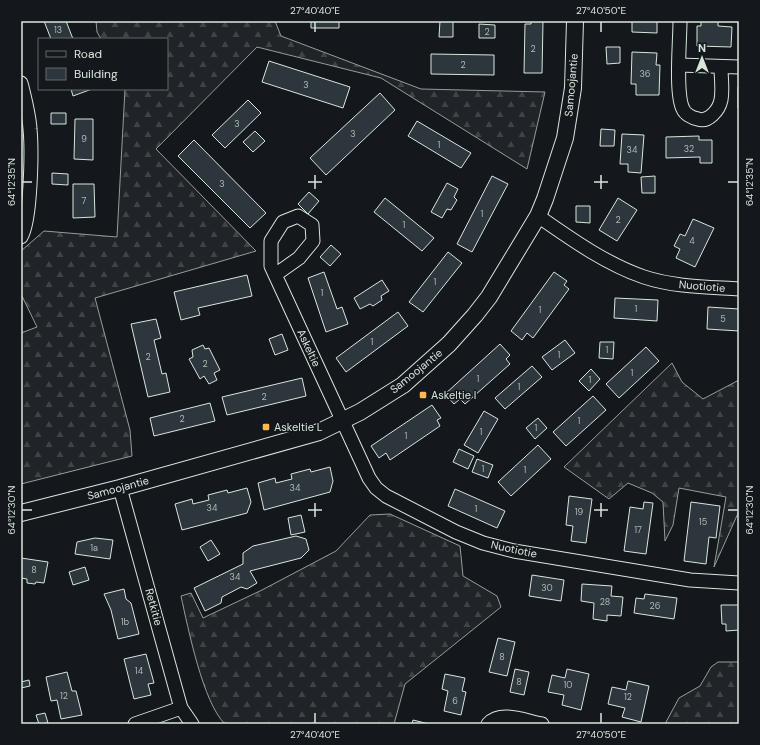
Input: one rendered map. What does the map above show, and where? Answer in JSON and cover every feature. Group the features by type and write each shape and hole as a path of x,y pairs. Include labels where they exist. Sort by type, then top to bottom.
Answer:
{"street":[{"name":"Samoojantie","path":"21,513 120,488 319,432 342,421 403,385 449,344 475,315 488,297 538,216 565,138 573,88 575,21"},
{"path":"680,21 679,90 683,110 691,117 700,120 710,118 721,101 721,67"},
{"path":"680,65 739,67"},
{"path":"21,83 30,130 28,210 26,226 21,237"},
{"name":"Nuotiotie","path":"538,216 574,241 620,266 645,277 667,283 739,289"},
{"name":"Askeltie","path":"275,275 342,421"},
{"name":"Nuotiotie","path":"342,421 369,478 376,488 386,496 456,532 483,543 514,550 690,580 739,583"},
{"name":"Retkitie","path":"120,488 181,708 192,724"},
{"path":"135,724 181,708"},
{"path":"488,724 492,720 502,716 542,724"}],"green space":[{"path":"96,21 275,21 281,36 421,89 545,92 527,169 381,78 257,47 156,149 256,251 95,298 130,430 132,456 21,484 21,333 37,327 21,294 21,251 44,231 117,237 125,90 168,90 168,38 100,38 97,32"},
{"path":"672,363 682,382 703,399 739,380 739,511 714,567 726,497 679,488 673,525 665,541 663,502 652,493 628,483 609,499 564,467"},
{"path":"390,514 460,546 463,576 497,596 501,607 405,684 394,724 225,724 217,714 203,683 192,645 181,596 191,593 203,618 262,590 336,551 370,515"},
{"path":"718,662 739,662 739,724 665,724 679,698 700,686 711,667"}],"building":[{"path":"44,21 66,21 73,38 51,38"},
{"path":"311,21 339,21 339,28 311,28"},
{"path":"440,21 453,21 453,37 439,37"},
{"path":"531,21 543,21 542,73 524,73 525,24 531,24"},
{"path":"632,21 657,21 657,33 632,32"},
{"path":"701,21 718,21 718,26 732,27 731,47 697,46 697,26 701,26"},
{"path":"479,24 495,25 495,38 479,38"},
{"path":"606,47 620,47 620,63 607,64"},
{"path":"632,52 657,53 656,65 660,65 659,95 636,95 636,84 631,84"},
{"path":"431,54 494,55 494,75 431,74"},
{"path":"269,61 350,87 343,108 262,82"},
{"path":"739,87 739,108 738,108"},
{"path":"71,90 89,90 73,96"},
{"path":"380,93 395,110 326,175 310,158"},
{"path":"248,100 261,113 225,148 212,135"},
{"path":"51,113 66,113 66,124 51,124"},
{"path":"75,119 93,119 93,160 74,159"},
{"path":"417,121 471,153 461,168 408,136"},
{"path":"601,129 615,130 614,146 600,146"},
{"path":"255,131 265,141 253,152 243,142"},
{"path":"622,134 644,135 641,173 628,172 628,164 620,164"},
{"path":"699,136 699,140 712,140 712,163 700,163 700,157 666,158 666,137"},
{"path":"194,140 266,213 250,228 178,156"},
{"path":"52,173 68,174 68,185 52,184"},
{"path":"492,176 508,184 472,252 457,244"},
{"path":"655,176 655,193 642,193 641,177"},
{"path":"447,183 458,189 454,197 457,200 451,210 447,209 442,218 431,212"},
{"path":"73,184 94,184 95,217 73,218"},
{"path":"309,192 319,201 308,214 298,204"},
{"path":"385,198 434,238 422,251 374,212"},
{"path":"618,198 637,210 617,241 599,230"},
{"path":"576,206 590,206 590,223 576,222"},
{"path":"693,219 714,228 695,267 676,258 680,249 674,246 680,234 685,236"},
{"path":"331,245 341,254 330,266 320,257"},
{"path":"448,252 462,263 423,312 409,302"},
{"path":"324,272 337,309 342,307 348,324 326,332 308,278"},
{"path":"554,272 567,281 564,285 569,289 533,338 527,333 522,340 511,331"},
{"path":"247,275 252,296 198,308 200,315 181,320 174,292"},
{"path":"382,280 389,291 381,296 382,300 373,306 370,304 360,309 354,298"},
{"path":"615,298 658,300 657,321 614,318"},
{"path":"708,307 739,309 739,331 707,329"},
{"path":"398,312 408,326 346,372 336,358"},
{"path":"156,319 161,338 154,340 162,374 166,373 170,392 148,397 131,324"},
{"path":"282,334 288,350 275,355 269,339"},
{"path":"565,340 575,353 552,370 542,357"},
{"path":"600,342 614,342 613,359 599,358"},
{"path":"500,344 510,355 506,359 510,364 465,404 460,399 454,404 445,394"},
{"path":"203,345 205,349 209,348 220,370 214,373 217,380 209,384 204,376 200,379 189,359 193,357 192,350"},
{"path":"646,347 659,361 619,398 606,384"},
{"path":"532,366 542,377 505,409 495,398"},
{"path":"591,369 600,379 589,391 579,381"},
{"path":"302,378 306,396 227,415 222,397"},
{"path":"593,396 606,410 566,446 553,432"},
{"path":"210,403 215,421 154,436 150,418"},
{"path":"432,405 441,418 437,420 440,426 390,460 386,453 379,458 371,446"},
{"path":"484,411 498,419 478,453 464,445"},
{"path":"538,418 547,428 535,439 526,428"},
{"path":"538,445 551,459 511,496 498,482"},
{"path":"459,449 474,456 468,469 453,462"},
{"path":"477,459 493,465 488,478 472,472"},
{"path":"330,467 333,481 330,492 264,510 258,483 275,478 276,483 292,479 291,474 310,469 311,472"},
{"path":"247,488 251,502 247,513 182,530 175,504 192,499 193,504 209,500 208,495 227,490 228,493"},
{"path":"455,489 505,511 497,528 448,506"},
{"path":"569,496 592,499 586,543 571,541 573,526 566,525"},
{"path":"644,502 653,503 646,554 624,551 630,507 643,509"},
{"path":"691,502 720,506 716,538 709,537 706,564 684,561"},
{"path":"301,515 305,532 291,535 288,518"},
{"path":"296,536 306,539 309,550 301,558 250,571 257,583 247,589 241,587 222,597 221,603 205,611 194,588 243,564 243,553 253,546"},
{"path":"95,538 113,540 110,559 75,554 77,542"},
{"path":"211,540 220,554 208,561 200,547"},
{"path":"21,558 48,562 44,583 27,583 27,579 21,578"},
{"path":"85,567 89,580 73,585 69,572"},
{"path":"532,575 564,580 561,601 529,596"},
{"path":"582,584 612,586 611,596 623,597 621,616 607,615 607,621 593,619 594,603 581,601"},
{"path":"124,589 126,599 131,603 139,634 118,639 111,610 104,594"},
{"path":"645,594 677,598 674,619 634,613 636,598 644,599"},
{"path":"721,605 739,605 739,630 726,631 726,624 722,624"},
{"path":"498,638 515,642 507,676 489,672"},
{"path":"146,654 154,683 148,684 151,695 134,699 124,659"},
{"path":"515,669 529,672 524,695 510,692"},
{"path":"567,669 589,674 581,710 562,705 564,695 548,692 552,675 565,678"},
{"path":"67,672 72,691 76,691 82,715 61,719 57,700 51,701 46,677"},
{"path":"445,674 465,678 462,691 466,692 461,715 444,711 448,691 442,689"},
{"path":"29,680 30,686 21,688 21,682"},
{"path":"628,681 649,686 641,722 622,717 625,708 608,704 612,687 626,690"},
{"path":"45,713 48,723 39,724 36,715"},
{"path":"413,720 429,724 412,724"}],"place":[{"name":"Askeltie I","path":"423,395"},
{"name":"Askeltie L","path":"266,427"}]}
